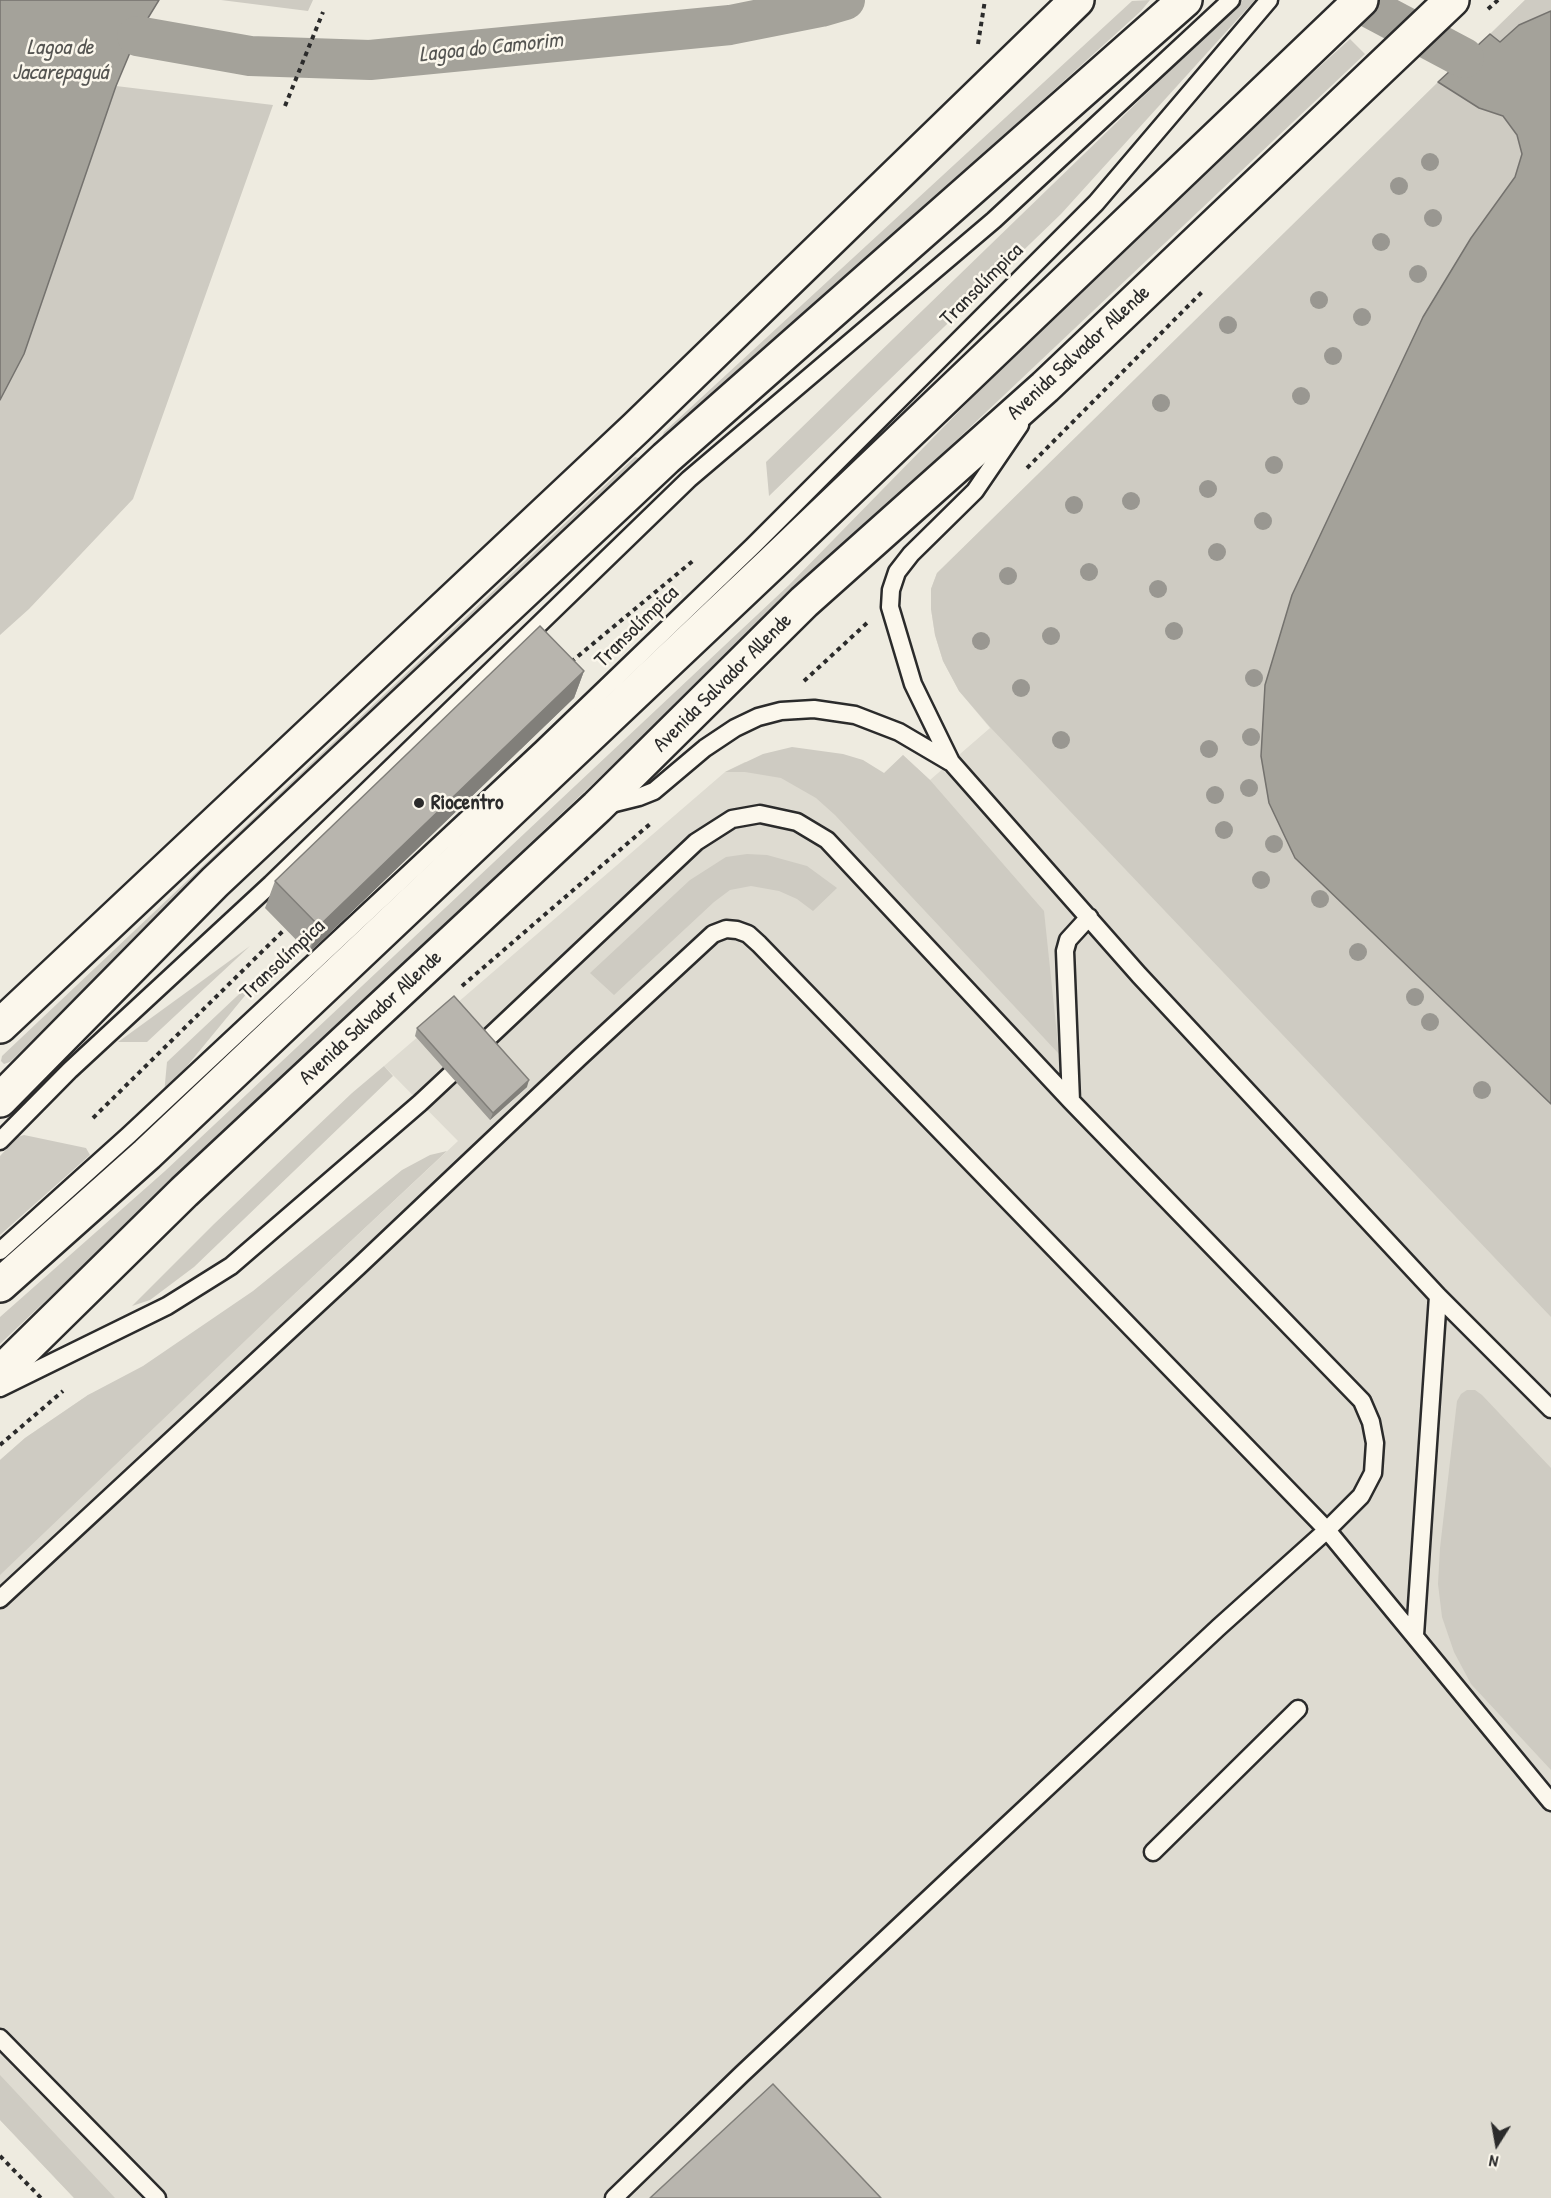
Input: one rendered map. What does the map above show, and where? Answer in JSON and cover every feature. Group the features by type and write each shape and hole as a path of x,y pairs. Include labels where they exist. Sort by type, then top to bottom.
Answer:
{"main road":[{"path":"0,1285 173,1129 780,556 1361,0"},
{"path":"0,1100 215,882 666,458 1185,1"},
{"name":"Avenida Salvador Allende","path":"0,1372 193,1184 597,807 804,602 1045,387 1450,2"},
{"path":"0,1026 636,428 1068,8"}],"lane":[{"name":"Transolímpica","path":"0,1141 70,1070 271,884 689,479 994,220 1231,0"},
{"name":"Transolímpica","path":"0,1251 129,1135 490,798 762,538 1096,203 1269,0"},
{"path":"1045,387 975,491 911,554 897,572 891,590 890,607 913,684 951,762 1147,984 1438,1296 1551,1409"},
{"path":"597,807 654,791 705,748 735,728 758,717 781,711 814,709 855,715 899,732 951,762"},
{"path":"485,1041 696,842 732,819 760,814 797,822 827,840 1071,1101 1362,1401 1371,1422 1375,1443 1373,1473 1361,1496 1327,1530 958,1871 614,2198"},
{"path":"1071,1101 1065,951 1068,940 1089,917"},
{"path":"0,1599 713,934 726,929 737,930 747,934 759,944 1327,1530 1551,1802"},
{"path":"0,1388 167,1306 231,1266 450,1075"},
{"path":"1415,1635 1438,1296"},
{"path":"1153,1852 1298,1709"},
{"path":"0,2038 157,2198"}],"path":[{"path":"976,54 985,0"},
{"path":"285,106 323,12"},
{"path":"562,670 698,557"},
{"path":"93,1118 285,929"},
{"path":"0,2156 41,2198"}],"shaded area":[{"path":"221,0 313,0 308,11"},
{"path":"1150,0 1141,11 670,438 663,439 664,432 1132,1"},
{"path":"1243,0 1255,0 1061,214 769,496 766,462"},
{"path":"1525,0 1551,0 1551,2198 74,2198 0,2120 0,1460 25,1438 88,1395 270,1317 458,1141 384,1066 725,772 745,762 885,773 903,755 930,780 990,728 959,691 943,661 935,635 931,609 931,589 937,573"},
{"path":"1525,0 1551,0 1551,11 1519,25 1499,42 1490,34"},
{"path":"1350,39 1365,54 0,1344 0,1317 165,1171 789,585 1112,255"},
{"path":"1438,82 1479,108 1503,116 1517,135 1522,154 1515,177 1471,238 1423,317 1292,595 1265,685 1295,858 1551,1104 1551,1317 990,727 959,691 943,661 935,635 931,609 931,589 937,573"},
{"path":"116,86 273,105 133,499 29,609 0,635 0,400 24,354"},
{"path":"635,457 642,459 640,467 10,1062 4,1064 1,1061 2,1056"},
{"path":"792,747 843,754 863,760 884,773 903,755 930,780 1044,911 1059,1054 835,815 816,798 781,778 745,772 725,772 763,754"},
{"path":"747,854 767,855 807,866 837,888 813,911 797,899 779,891 751,886 730,890 714,902 614,995 590,973 690,880 726,857"},
{"path":"250,946 147,1042 118,1042"},
{"path":"271,964 164,1094 167,1062"},
{"path":"384,1066 393,1076 194,1267 150,1300 132,1306 214,1224 352,1093"},
{"path":"24,1135 86,1148 90,1155 0,1235 0,1156 18,1137"},
{"path":"447,1151 0,1575 0,1460 25,1438 88,1395 143,1366 253,1291 402,1170 430,1155"},
{"path":"1467,1390 1475,1390 1482,1395 1551,1468 1551,1770 1471,1684 1454,1652 1442,1617 1438,1584 1440,1548 1457,1401"},
{"path":"0,2075 115,2198 74,2198 0,2120"}],"water":[{"name":"Lagoa de Jacarepaguá","path":"0,0 159,0 137,36 116,86 24,354 0,400"},
{"path":"1551,11 1551,1104 1295,858 1269,803 1261,756 1265,685 1292,595 1423,317 1471,238 1515,177 1522,154 1517,135 1503,116 1479,108 1438,82 1490,34 1500,42 1519,25"}],"building":[{"name":"Riocentro","path":"540,626 584,671 319,926 275,881"},
{"path":"454,996 529,1080 493,1113 417,1028"},
{"path":"773,2084 881,2198 650,2198"}],"waterway":[{"name":"Lagoa do Camorim","path":"137,36 250,56 370,60 730,25 845,0"},
{"name":"Lagoa do Camorim","path":"1355,0 1464,58"}],"place":[{"name":"Riocentro","path":"419,803"}]}
